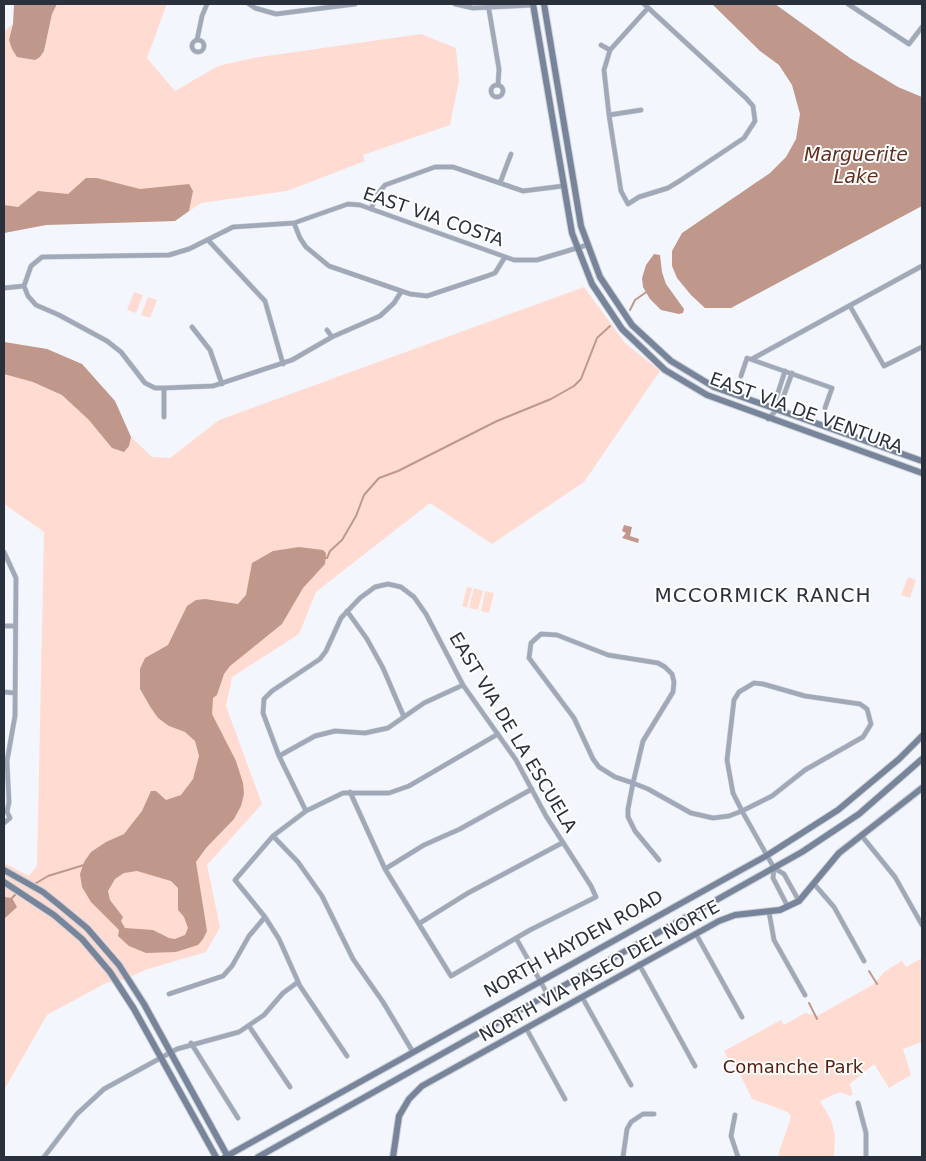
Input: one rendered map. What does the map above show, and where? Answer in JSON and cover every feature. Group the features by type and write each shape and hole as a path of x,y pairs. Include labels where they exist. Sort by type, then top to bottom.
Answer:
{"main road":[{"name":"EAST VIA DE VENTURA","path":"535,4 563,186 577,248 592,284 609,312 628,337 649,357 695,389 768,419 922,473"},
{"name":"EAST VIA DE VENTURA","path":"544,4 578,210 587,245 600,277 632,325 654,347 702,381 775,410 922,461"},
{"name":"NORTH HAYDEN ROAD","path":"227,1157 766,856 838,810 899,759 922,736"},
{"name":"NORTH HAYDEN ROAD","path":"258,1157 548,996 832,834 859,814 922,759"},
{"name":"NORTH VIA PASEO DEL NORTE","path":"393,1157 399,1116 405,1104 417,1090 639,964 727,918 788,908 799,902 815,885 839,853 922,788"},
{"path":"4,870 43,892 87,928 119,965 171,1052 227,1157"},
{"path":"4,882 54,915 82,939 110,972 216,1157"}],"street":[{"path":"197,40 202,16 207,4"},
{"path":"249,4 254,8 276,14 355,4"},
{"path":"455,4 473,8 488,5 504,4 511,7 535,4"},
{"path":"644,4 746,98 752,106 755,115 753,126 739,142 675,184 639,196 628,204 621,191 604,70 610,50 648,8"},
{"path":"848,4 909,44 922,27"},
{"path":"488,5 499,69 498,85"},
{"path":"601,45 610,50"},
{"path":"609,116 641,110"},
{"path":"500,183 511,154"},
{"path":"371,210 376,195 385,185 435,167 453,167 523,191 563,186"},
{"name":"EAST VIA COSTA","path":"24,286 31,266 42,258 50,256 169,255 189,249 233,227 294,223 348,204 371,210 505,257 532,261 587,245"},
{"path":"294,223 306,247 329,266 401,292 427,296 495,273 505,257"},
{"path":"208,240 265,301 283,364"},
{"path":"752,359 922,266"},
{"path":"4,288 24,286 28,296 36,305 59,314 107,340 121,352 145,383 155,388 198,388 222,384 283,364 312,350 332,337 380,316 394,303 401,292"},
{"path":"850,306 884,366 922,346"},
{"path":"192,327 210,350 222,384"},
{"path":"327,330 332,337"},
{"path":"742,376 747,358 832,388 825,408"},
{"path":"775,410 774,404 785,371"},
{"path":"768,419 780,406 792,374"},
{"path":"164,388 164,417"},
{"path":"4,552 16,578 15,716 5,755 9,802 5,811 10,818 4,823"},
{"name":"EAST VIA DE LA ESCUELA","path":"347,611 375,587 388,584 400,587 414,597 426,614 463,686 498,734 562,842 591,886 596,897 516,938"},
{"path":"306,811 279,756 262,713 264,699 272,691 320,659 347,611 379,661 404,717"},
{"path":"4,626 15,626"},
{"path":"659,860 635,832 628,817 633,783 643,740 673,692 674,682 672,674 658,664 608,655 551,633 541,634 535,638 529,648 529,658 574,718 593,759 606,773 633,783 655,792 691,813 713,818 729,816 742,811 772,796 805,770 863,737 872,724 867,709 860,704 805,696 754,683 739,692 733,705 727,760 731,786 742,811 766,856 774,868 784,874 799,902"},
{"path":"279,756 315,736 335,731 378,732 388,728 424,703 463,686"},
{"path":"4,692 15,693"},
{"path":"347,1056 316,1013 298,982 279,939 265,917 234,880 273,836 306,811 335,796 350,792 389,793 409,786 498,734"},
{"path":"385,869 532,789"},
{"path":"350,792 385,869 451,976 516,938 548,996"},
{"path":"862,835 895,877 922,925"},
{"path":"273,836 298,862 322,896 353,959 383,1002 412,1052"},
{"path":"420,923 468,893 562,842"},
{"path":"774,868 773,878 788,908"},
{"path":"815,885 834,907 864,961"},
{"path":"769,912 774,940 805,995"},
{"path":"169,994 223,976 232,966 249,936 265,917"},
{"path":"696,934 742,1017"},
{"path":"639,964 695,1066"},
{"path":"44,1157 77,1114 104,1089 160,1057 191,1043 226,1036 249,1026 264,1015 283,993 298,982"},
{"path":"582,997 631,1085"},
{"path":"249,1026 290,1087"},
{"path":"526,1028 565,1099"},
{"path":"191,1043 238,1118"},
{"path":"858,1103 866,1133 866,1157"},
{"path":"623,1157 627,1129 631,1122 643,1114 654,1114"},
{"path":"735,1114 731,1136 738,1157"}],"green space":[{"path":"57,4 167,4 147,58 175,91 218,66 253,58 421,34 456,48 459,81 450,125 363,155 365,161 287,191 201,203 175,221 46,225 4,233 4,31 13,24 9,40 35,60 44,51 52,14"},
{"path":"584,287 625,343 660,371 584,482 492,544 430,503 316,592 299,634 232,677 226,706 262,804 207,865 220,927 206,952 145,970 126,979 106,983 47,1015 4,1090 4,863 29,876 37,866 44,532 4,504 4,342 47,349 82,364 115,401 131,437 152,457 170,458 219,420"},
{"path":"134,292 143,295 136,313 127,310"},
{"path":"148,297 157,300 150,318 141,315"},
{"path":"908,577 916,580 910,598 901,595"},
{"path":"467,587 472,588 467,608 462,606"},
{"path":"474,588 483,591 478,610 469,608"},
{"path":"485,591 494,593 489,613 481,611"},
{"name":"Comanche Park","path":"922,958 922,1042 903,1049 911,1075 889,1088 874,1064 850,1084 853,1094 850,1096 840,1092 820,1101 831,1120 835,1135 834,1157 781,1157 778,1155 791,1117 788,1112 752,1099 739,1072 731,1064 724,1051 781,1020 784,1025 805,1013 817,1016 874,984 885,971 902,961 906,967"}],"water":[{"path":"14,4 57,4 52,14 44,51 35,60 17,57 12,49 9,40 13,24"},
{"name":"Marguerite Lake","path":"712,4 775,4 850,58 898,87 922,97 922,206 731,308 705,308 691,295 677,278 672,266 672,251 682,233 770,173 786,157 796,139 800,114 792,85 779,65 760,51"},
{"path":"86,178 97,178 140,189 189,184 193,191 189,211 175,221 46,225 4,233 4,205 18,207 38,191 68,194"},
{"path":"654,254 660,255 666,284 684,309 683,313 679,314 661,310 650,299 643,287 642,278 646,265"},
{"path":"4,342 47,349 82,364 115,401 131,437 129,446 124,452 112,448 89,420 62,395 33,382 4,374"},
{"path":"624,525 632,527 630,536 639,539 638,543 622,538 626,533 622,531"},
{"path":"299,547 323,550 326,553 325,564 303,588 282,624 230,666 224,674 217,695 213,698 212,714 236,761 243,783 244,794 241,806 234,819 206,848 196,862 207,931 198,945 176,952 146,953 129,946 118,936 119,930 91,902 82,887 80,874 84,862 91,852 106,842 124,834 142,811 151,791 156,791 166,800 181,795 193,779 199,756 195,741 185,732 169,726 158,718 140,689 140,669 145,658 168,645 187,606 196,600 205,599 238,604 246,595 252,563 273,551","holes":["137,871 171,881 178,888 178,910 184,917 188,928 185,935 175,939 153,930 125,928 121,921 123,917 110,900 108,891 115,879 124,873"]},
{"path":"4,897 12,898 17,907 4,919"}],"waterway":[{"path":"630,310 635,300 648,291"},
{"path":"324,558 327,558 330,551 342,540 356,516 364,495 379,478 398,471 497,421 551,399 574,386 581,379 597,338 610,326"},
{"path":"33,885 48,876 84,865"},
{"path":"10,900 17,893"},
{"path":"869,971 877,984"},
{"path":"809,1003 817,1019"}],"district":[{"name":"MCCORMICK RANCH","path":"763,597"}]}
